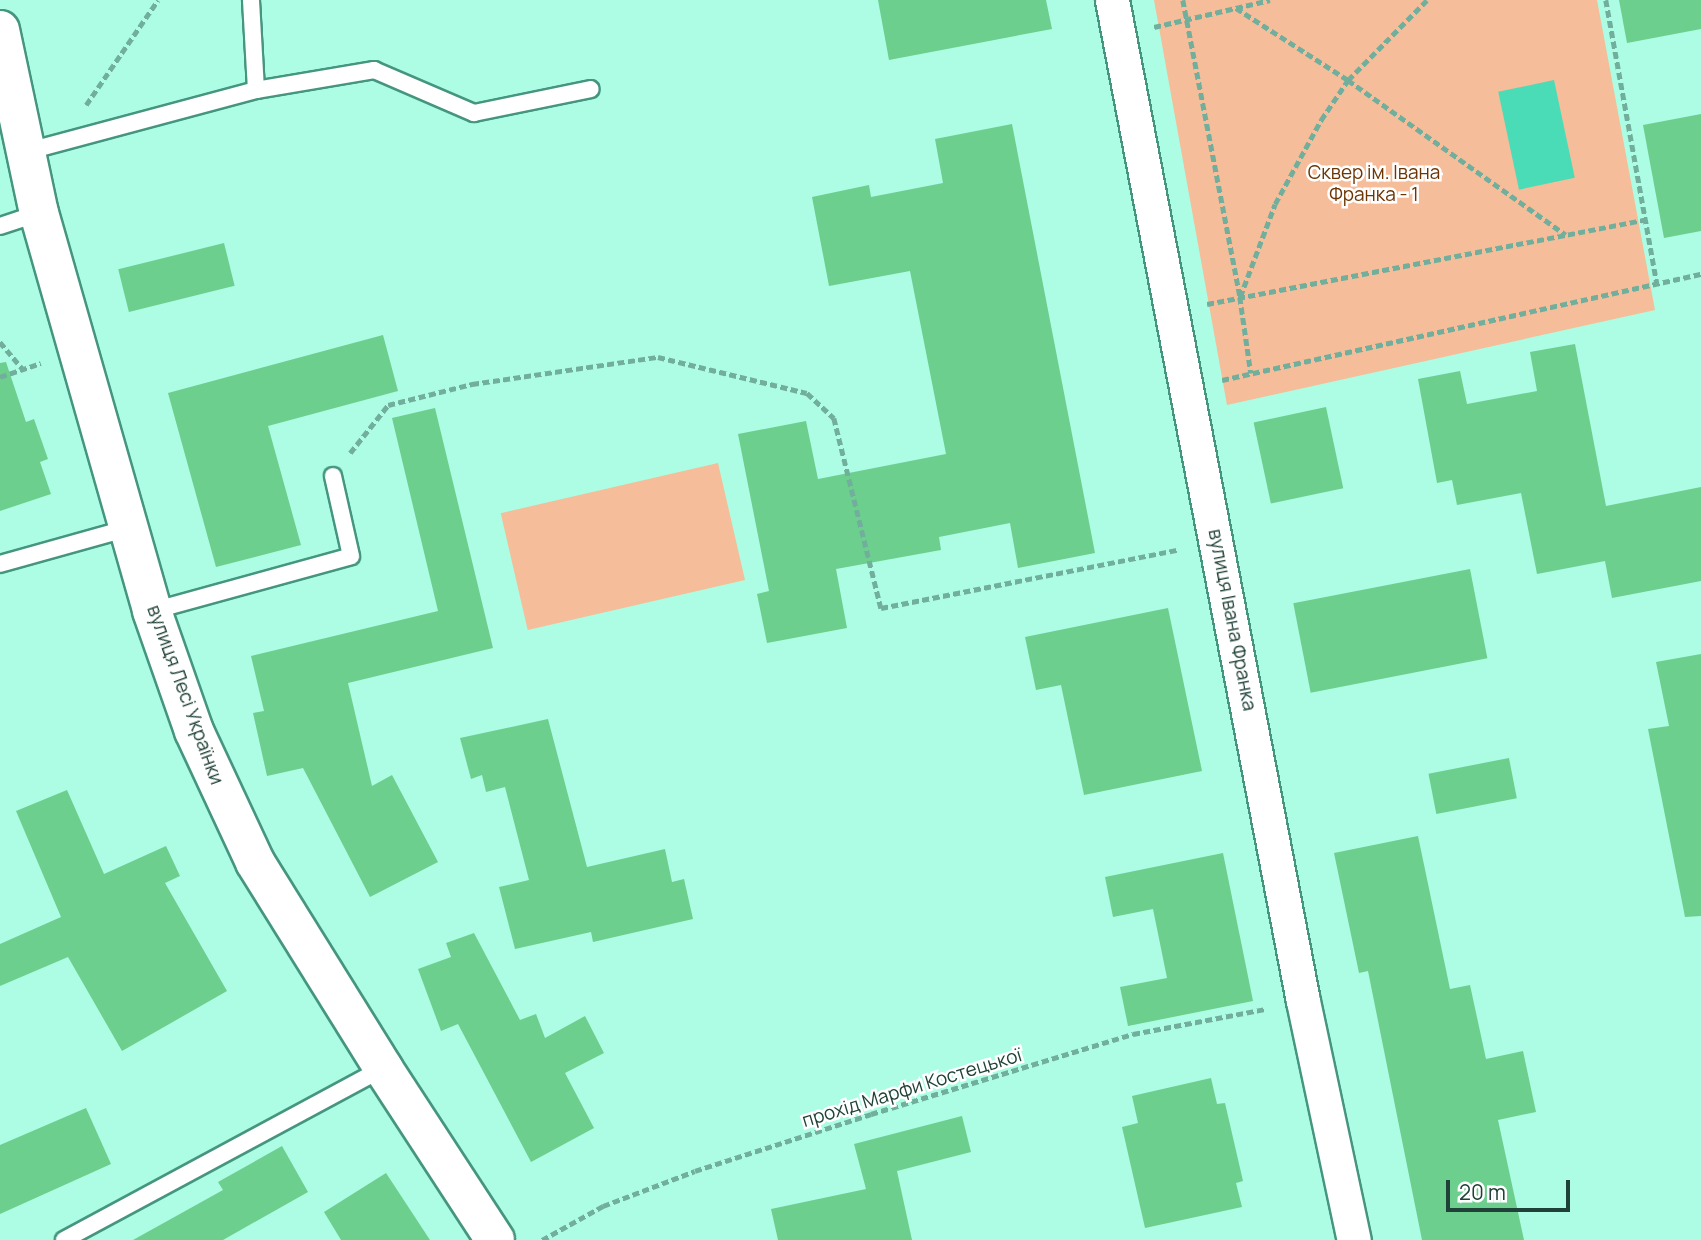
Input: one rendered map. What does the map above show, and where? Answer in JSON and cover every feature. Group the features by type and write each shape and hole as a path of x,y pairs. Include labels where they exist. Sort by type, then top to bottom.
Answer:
{"street":[{"name":"вулиця Івана Франка","path":"1112,0 1304,1001 1354,1240"},
{"name":"вулиця Лесі Українки","path":"0,30 42,148 38,213 152,611 194,731 255,862 383,1068 495,1240"}],"lane":[{"path":"251,0 256,90"},
{"path":"42,148 256,90 374,70 474,113 591,89"},
{"path":"0,226 38,213"},
{"path":"152,611 351,555 332,476"},
{"path":"0,564 129,528"},
{"path":"64,1240 383,1068"}],"path":[{"path":"42,148 158,0"},
{"path":"1183,0 1240,297 1251,373"},
{"path":"1187,20 1270,0"},
{"path":"1240,297 1275,204 1301,152 1348,80 1427,0"},
{"path":"1606,0 1657,284"},
{"path":"1236,8 1348,80 1567,235"},
{"path":"1172,312 1646,220"},
{"path":"1187,387 1701,274"},
{"path":"0,342 23,369"},
{"path":"332,476 388,405 472,384 658,357 807,393 834,418 881,608 1189,548"},
{"path":"0,377 52,360"},
{"name":"прохід Марфи Костецької","path":"542,1240 603,1206 695,1171 871,1114 1133,1034 1304,1001"}],"green space":[{"name":"Сквер ім. Івана Франка - 1","path":"1154,0 1597,0 1655,310 1227,405"},
{"path":"718,463 745,580 528,630 501,513"}],"shaded area":[{"path":"1554,80 1575,178 1519,190 1498,92"}],"building":[{"path":"878,0 1046,0 1052,29 889,60"},
{"path":"1619,0 1701,0 1701,29 1627,43"},
{"path":"1701,114 1701,231 1664,238 1643,125"},
{"path":"1012,124 1095,553 1018,568 1010,523 939,537 941,550 836,569 847,628 767,643 757,594 769,591 738,434 806,421 818,479 946,454 910,271 829,286 812,197 869,185 871,197 943,183 935,139"},
{"path":"224,243 235,286 129,312 118,269"},
{"path":"383,335 398,391 268,426 301,545 216,567 168,393"},
{"path":"1575,344 1606,506 1701,487 1701,581 1612,598 1605,561 1537,574 1521,493 1457,505 1452,480 1437,483 1418,379 1460,371 1467,404 1537,391 1530,352"},
{"path":"6,362 26,422 34,419 48,459 40,462 51,494 0,511 0,363"},
{"path":"1326,407 1343,488 1271,504 1254,422"},
{"path":"435,408 493,648 348,683 372,786 392,775 438,862 370,897 303,768 267,776 253,713 264,711 251,656 438,611 392,418"},
{"path":"1470,569 1487,658 1311,693 1293,603"},
{"path":"1168,608 1202,771 1084,795 1061,685 1036,690 1025,637"},
{"path":"1701,654 1701,916 1685,917 1648,729 1669,726 1656,662"},
{"path":"548,719 587,867 665,849 672,882 684,879 693,919 593,942 591,932 515,949 499,887 529,880 505,787 486,792 482,775 471,779 460,738"},
{"path":"1509,758 1517,798 1436,814 1429,774"},
{"path":"67,790 104,874 166,846 180,876 165,883 227,991 122,1051 68,957 0,986 0,944 61,917 16,811"},
{"path":"1418,836 1450,989 1470,985 1486,1059 1523,1051 1536,1112 1498,1120 1524,1240 1422,1240 1368,971 1359,973 1334,853"},
{"path":"1223,853 1253,1001 1128,1026 1120,987 1167,978 1153,909 1113,917 1105,877"},
{"path":"474,933 520,1020 536,1014 545,1038 585,1016 604,1053 565,1073 594,1128 531,1162 458,1024 441,1031 418,969 451,957 446,943"},
{"path":"1211,1078 1217,1104 1225,1103 1243,1181 1236,1183 1242,1207 1145,1228 1122,1127 1138,1123 1132,1096"},
{"path":"86,1108 111,1164 0,1214 0,1145"},
{"path":"962,1116 971,1152 897,1171 912,1240 778,1240 771,1209 866,1189 854,1144"},
{"path":"282,1146 308,1192 223,1240 133,1240 223,1190 218,1182"},
{"path":"386,1173 430,1240 341,1240 324,1212"}]}
